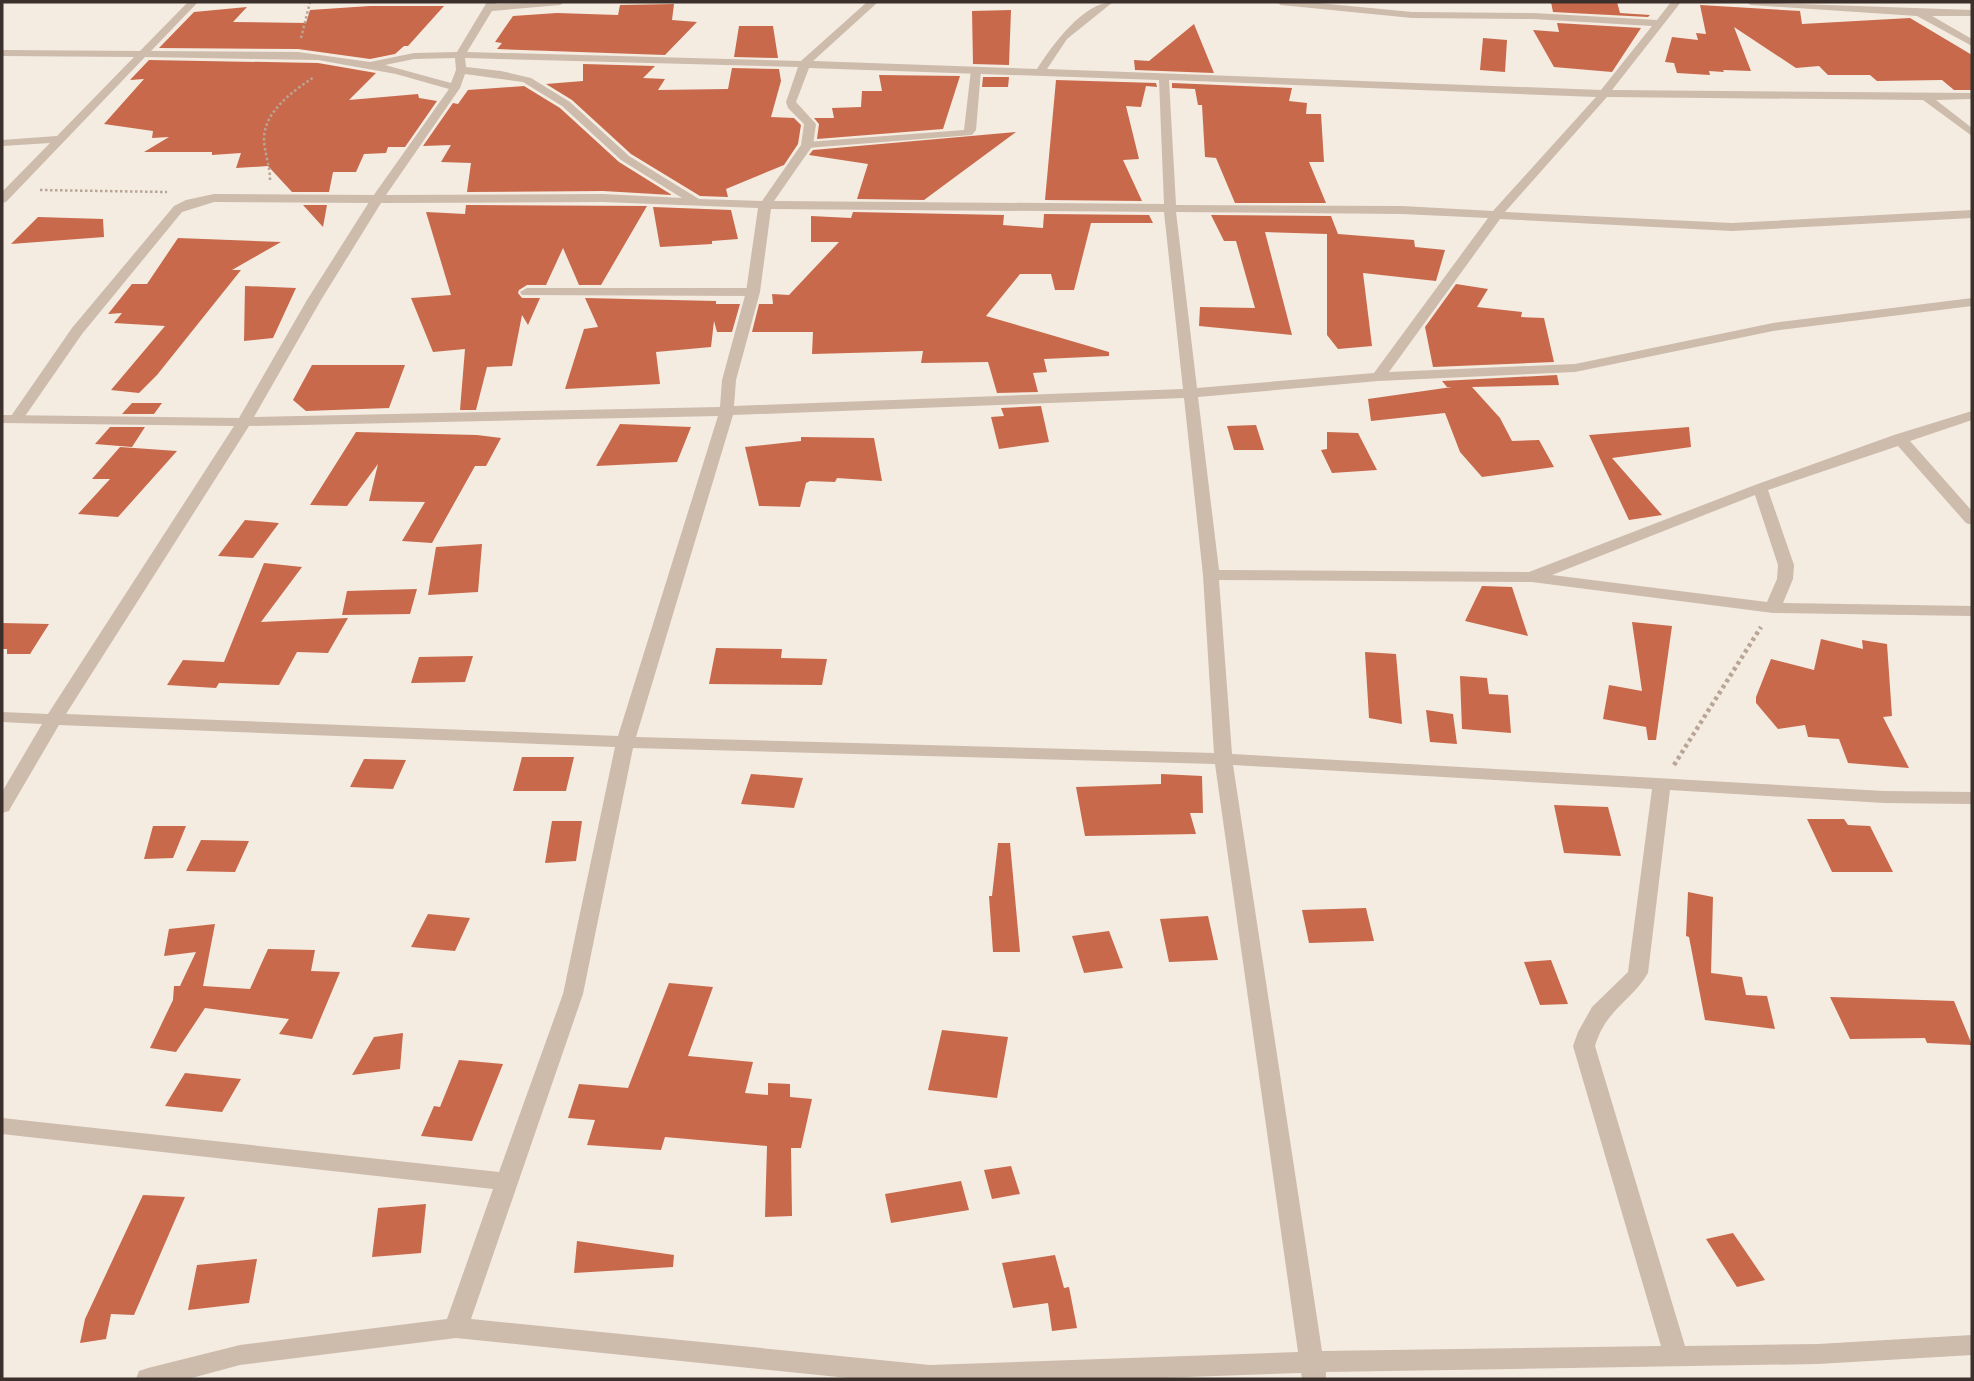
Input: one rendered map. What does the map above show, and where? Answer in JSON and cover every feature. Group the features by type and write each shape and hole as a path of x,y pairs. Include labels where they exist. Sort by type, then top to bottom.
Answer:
{"street":[{"path":"2,199 57,139 145,54 193,2"},
{"path":"2,807 53,720 244,422 314,300 377,199 455,88 460,62 489,5 560,2"},
{"path":"456,1328 573,994 625,742 727,411 729,380 752,292 765,205 807,145 810,124 791,102 805,64 873,2"},
{"path":"1040,72 1063,37 1108,2"},
{"path":"1281,2 1412,15 1533,16 1660,23"},
{"path":"1412,15 1438,2"},
{"path":"1378,377 1498,213 1604,94 1676,2"},
{"path":"1751,2 1919,13 1972,13"},
{"path":"1919,13 1972,43"},
{"path":"2,53 298,55 341,59 412,73 455,88"},
{"path":"371,65 414,56 460,62 805,64 1604,94 1808,99 1972,96"},
{"path":"460,62 527,80 566,104 625,158 694,200"},
{"path":"807,145 968,133 976,70"},
{"path":"1164,77 1170,209 1210,575 1223,759 1313,1371"},
{"path":"1926,97 1972,133"},
{"path":"2,143 57,139"},
{"path":"9,419 77,331 178,209 190,203 214,198 694,200 765,205 1498,213 1625,224 1734,227 1972,214"},
{"path":"527,292 752,292"},
{"path":"9,419 244,422 727,411 1191,393 1378,377 1575,368 1773,327 1972,302"},
{"path":"1531,577 1760,488 1972,415"},
{"path":"1899,438 1972,520"},
{"path":"1760,488 1786,565 1785,579 1773,608"},
{"path":"1210,575 1531,577 1773,608 1972,611"},
{"path":"2,718 625,742 1223,759 1884,797 1972,798"},
{"path":"1662,783 1638,973 1628,987 1604,1005 1589,1027 1584,1046 1676,1356"},
{"path":"2,1126 507,1182"},
{"path":"148,1379 240,1355 456,1328 930,1376 1313,1371 1676,1356 1818,1354 1972,1345"}],"path":[{"path":"298,55 310,2"},
{"path":"259,198 271,178 263,139 268,123 292,92 341,59"},
{"path":"11,189 176,192 214,198"},
{"path":"1662,783 1773,608"}],"building":[{"path":"1551,2 1617,2 1620,13 1650,15 1553,12"},
{"path":"674,4 672,20 697,22 665,55 497,49 502,43 495,42 513,16 557,13 618,15 620,5"},
{"path":"1700,5 1800,11 1802,24 1910,18 1972,55 1972,90 1954,90 1942,80 1877,81 1870,75 1828,75 1819,66 1796,68 1734,27 1751,71 1709,71 1710,75 1677,73 1674,63 1665,62 1672,37 1698,40 1696,33 1706,34"},
{"path":"370,6 444,6 408,46 395,54 370,59 298,49 159,48 194,12 247,7 233,22 306,23 310,10"},
{"path":"1011,10 1009,65 973,64 972,11"},
{"path":"1557,23 1641,28 1612,72 1554,67 1533,30 1559,32"},
{"path":"1194,24 1214,73 1135,70 1134,60 1149,61"},
{"path":"739,26 773,26 778,58 734,57"},
{"path":"1483,38 1507,40 1505,72 1480,70"},
{"path":"149,60 318,63 376,73 349,100 418,94 419,98 437,101 405,147 388,147 386,153 364,154 356,172 333,172 329,192 292,192 268,166 236,168 241,153 212,155 212,152 144,152 169,137 152,138 153,131 104,124 144,79 130,80"},
{"path":"583,64 655,66 643,78 665,79 658,90 728,89 732,68 779,69 781,81 771,117 794,118 801,125 798,144 784,165 726,189 728,197 700,196 631,154 572,100 546,84 583,81"},
{"path":"879,75 960,76 943,129 817,139 819,124 814,118 834,118 832,108 861,107 862,91 882,91"},
{"path":"983,77 1009,77 1008,87 982,87"},
{"path":"1056,80 1156,83 1157,87 1146,86 1141,107 1126,106 1139,159 1123,160 1142,201 1045,200"},
{"path":"1172,83 1292,88 1289,101 1307,103 1306,114 1321,114 1324,162 1309,162 1326,203 1235,203 1216,158 1205,157 1202,105 1198,105 1195,89 1172,88"},
{"path":"524,86 560,108 619,162 672,195 603,191 467,192 471,163 441,162 451,145 423,146 453,103 458,104 468,90"},
{"path":"1016,132 924,200 857,199 868,164 809,155 813,150"},
{"path":"303,205 327,205 323,227"},
{"path":"466,205 647,206 601,285 579,285 563,248 546,285 527,285 519,290 522,298 540,298 528,325 522,315 512,366 487,367 476,410 460,410 465,349 433,352 411,298 451,295 426,212 465,214"},
{"path":"653,207 731,210 738,239 712,241 712,244 660,247"},
{"path":"853,212 1004,215 1003,225 1043,228 1044,214 1149,215 1153,223 1091,223 1074,290 1055,290 1051,274 1020,274 986,316 1109,352 1109,356 1044,359 1047,372 1033,373 1038,392 997,393 988,362 921,363 923,351 812,354 813,332 752,332 759,304 773,304 772,294 789,295 839,242 811,242 811,216 851,218"},
{"path":"1211,215 1331,216 1338,234 1414,240 1415,247 1445,250 1436,281 1363,273 1372,346 1338,349 1327,335 1327,234 1265,232 1292,335 1199,326 1200,307 1255,308 1236,241 1224,241"},
{"path":"38,217 103,219 104,237 11,244"},
{"path":"178,238 281,242 232,270 241,270 157,375 139,393 111,390 165,326 114,323 122,313 108,314 132,284 147,284"},
{"path":"1456,284 1488,289 1477,307 1522,312 1521,317 1544,318 1554,362 1433,367 1425,327"},
{"path":"245,286 296,288 273,338 244,341"},
{"path":"585,298 740,304 732,332 717,332 714,321 711,347 656,352 660,384 565,389 584,329 598,327"},
{"path":"312,365 405,365 389,408 306,411 293,400"},
{"path":"1557,375 1559,385 1472,387 1500,418 1512,441 1539,440 1554,467 1482,477 1460,452 1445,413 1371,421 1368,399 1452,387 1447,387 1442,381"},
{"path":"132,403 162,403 154,414 122,414"},
{"path":"1041,406 1049,442 999,449 991,417 1004,416 1001,408"},
{"path":"620,424 691,427 677,462 596,466"},
{"path":"1256,425 1264,450 1234,450 1227,426"},
{"path":"110,427 145,427 132,447 95,444"},
{"path":"1689,427 1691,447 1612,458 1662,515 1629,520 1589,435"},
{"path":"356,432 501,438 486,466 475,466 432,543 402,541 425,502 369,501 378,464 347,506 310,505"},
{"path":"1327,432 1358,433 1377,470 1332,473 1321,450 1327,449"},
{"path":"801,437 874,438 882,481 837,478 835,482 810,481 806,483 800,507 759,506 745,447 801,441"},
{"path":"120,447 177,451 118,517 78,514 110,479 92,479"},
{"path":"245,520 279,523 253,558 218,556"},
{"path":"482,544 478,592 428,595 436,547"},
{"path":"264,563 302,567 261,622 348,618 328,653 297,652 279,685 219,683 216,688 167,685 183,660 224,662"},
{"path":"1482,586 1512,587 1528,636 1465,621"},
{"path":"417,589 410,614 342,615 347,591"},
{"path":"1632,622 1672,626 1656,740 1648,740 1646,727 1603,719 1609,685 1642,691"},
{"path":"2,623 49,624 30,654 7,654 7,649 2,649"},
{"path":"1821,639 1863,649 1862,640 1887,644 1892,716 1883,717 1909,768 1848,763 1839,739 1808,737 1805,725 1778,729 1756,703 1771,659 1814,670"},
{"path":"716,648 782,649 781,658 827,659 822,685 709,684"},
{"path":"1365,652 1396,654 1402,724 1369,718"},
{"path":"473,656 465,682 411,683 419,657"},
{"path":"1460,676 1487,678 1489,694 1508,695 1511,733 1462,729"},
{"path":"1426,710 1453,714 1457,744 1430,742"},
{"path":"522,757 574,757 566,791 513,791"},
{"path":"364,759 406,760 393,789 350,787"},
{"path":"751,774 803,778 794,808 741,804"},
{"path":"1161,774 1202,776 1203,813 1190,813 1196,834 1085,836 1076,787 1161,784"},
{"path":"1554,805 1608,807 1621,856 1564,853"},
{"path":"1807,819 1844,819 1848,825 1870,826 1893,872 1832,872"},
{"path":"552,821 582,821 576,861 545,863"},
{"path":"153,826 186,826 173,858 144,859"},
{"path":"201,840 249,841 235,872 186,871"},
{"path":"998,843 1010,843 1020,952 993,952 989,896 992,896"},
{"path":"1688,892 1713,897 1711,973 1742,977 1746,995 1767,996 1775,1029 1705,1020 1689,937 1686,936"},
{"path":"1366,908 1374,941 1309,943 1302,910"},
{"path":"428,914 470,918 455,951 411,947"},
{"path":"1208,916 1218,960 1169,962 1160,919"},
{"path":"215,924 203,986 250,989 268,949 315,950 311,971 340,972 312,1039 279,1034 289,1019 205,1008 176,1052 150,1048 173,1000 174,986 180,986 196,952 164,956 169,929"},
{"path":"1109,931 1123,968 1084,973 1072,936"},
{"path":"1551,960 1568,1004 1540,1005 1524,962"},
{"path":"669,983 713,987 688,1056 753,1062 745,1093 768,1095 768,1083 790,1084 790,1097 812,1099 801,1148 791,1148 792,1216 765,1217 767,1146 665,1137 661,1150 587,1145 595,1120 568,1118 579,1084 628,1088"},
{"path":"1830,997 1954,1001 1972,1045 1927,1043 1925,1038 1850,1039"},
{"path":"942,1030 1008,1037 997,1098 928,1090"},
{"path":"403,1033 400,1069 352,1075 374,1037"},
{"path":"459,1060 503,1064 472,1141 421,1136 434,1106 440,1107"},
{"path":"185,1073 241,1079 222,1112 165,1106"},
{"path":"1011,1166 1020,1194 992,1199 984,1170"},
{"path":"961,1181 969,1210 891,1223 885,1194"},
{"path":"143,1195 185,1197 134,1315 111,1314 106,1339 80,1343 85,1319"},
{"path":"426,1204 421,1253 372,1257 378,1208"},
{"path":"1733,1233 1765,1280 1737,1287 1706,1239"},
{"path":"577,1241 674,1255 673,1267 574,1273"},
{"path":"1055,1255 1064,1288 1069,1287 1077,1328 1052,1331 1048,1303 1013,1308 1002,1263"},
{"path":"257,1259 249,1303 188,1310 197,1265"}]}
